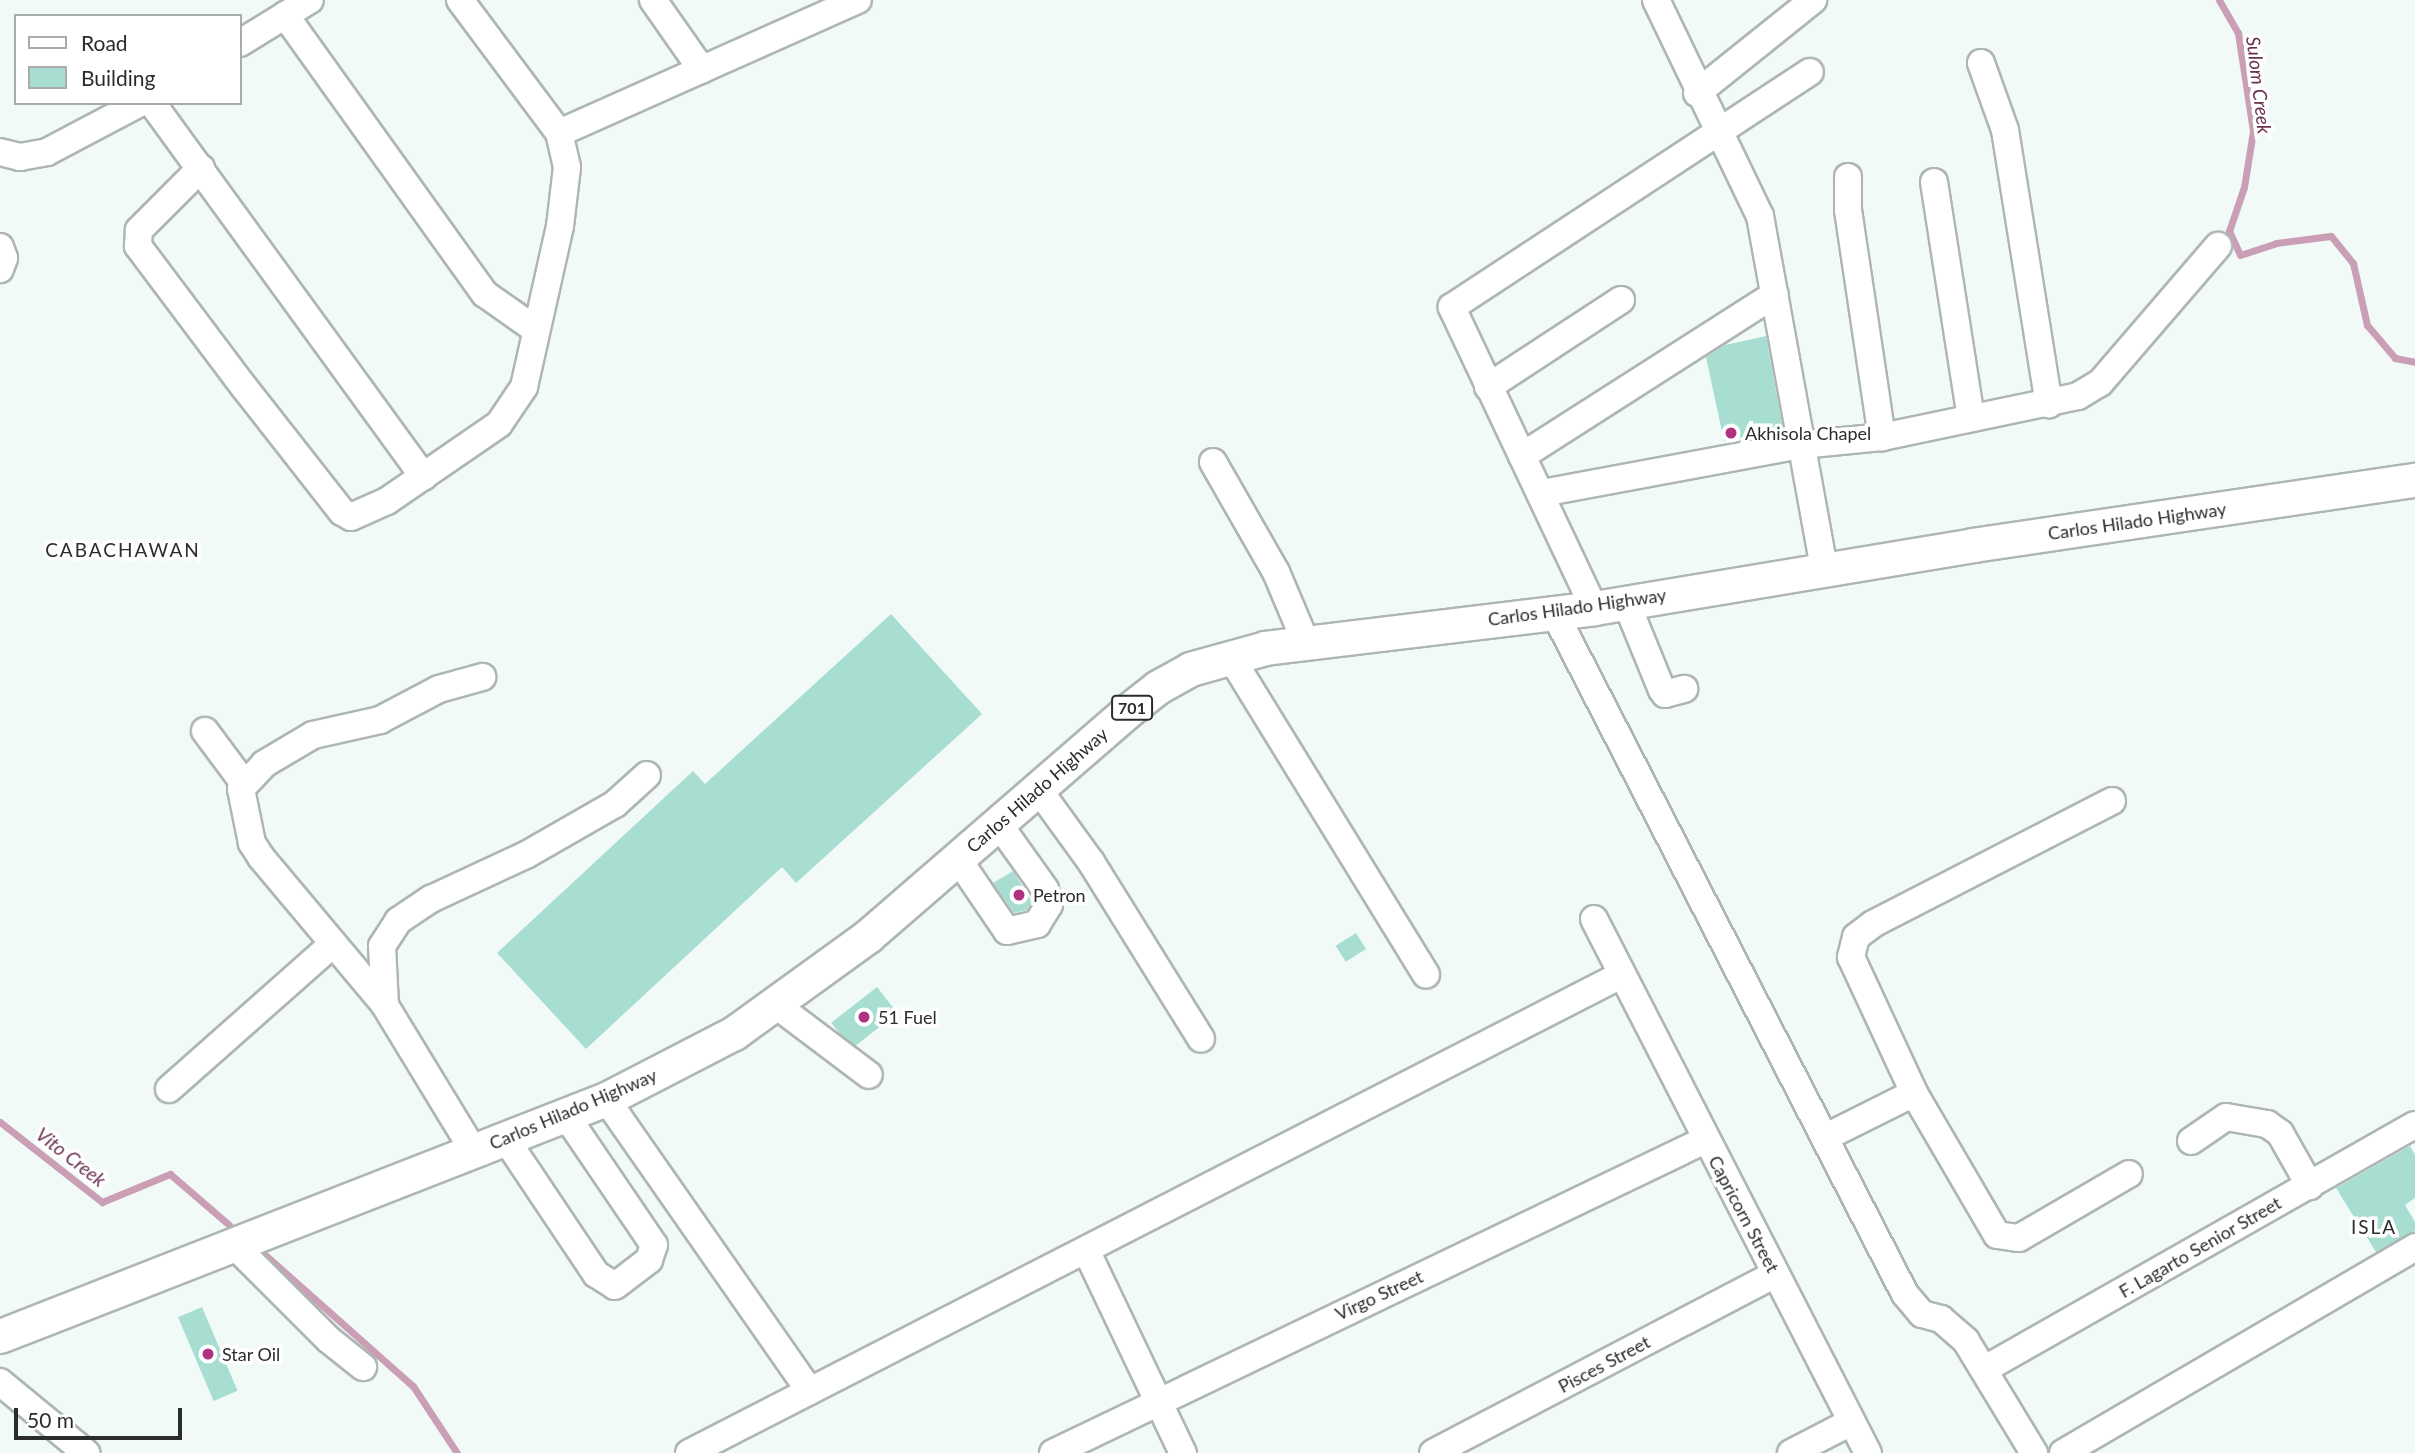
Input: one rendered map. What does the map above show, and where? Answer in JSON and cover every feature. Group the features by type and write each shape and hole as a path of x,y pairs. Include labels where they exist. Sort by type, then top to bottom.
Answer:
{"main road":[{"name":"Carlos Hilado Highway","path":"0,1336 606,1099 734,1034 868,936 1158,687 1190,669 1230,656 1306,643 1610,605 1824,568 2415,480"}],"street":[{"path":"242,42 310,0"},
{"path":"201,168 139,230 138,246 346,516 369,510 425,477 499,424 524,387 560,226 566,167 559,133 460,0"},
{"path":"653,0 702,70"},
{"path":"1656,0 1697,93 1760,216 1824,568"},
{"path":"1697,93 1813,0"},
{"path":"559,133 852,1"},
{"path":"285,15 485,294 536,330"},
{"path":"1981,63 2005,130 2049,405"},
{"path":"1684,689 1665,694 1662,690 1542,494 1451,312 1453,304 1810,72"},
{"path":"0,152 20,158 47,152 136,105"},
{"path":"154,105 425,477"},
{"path":"1848,177 1848,210 1882,437"},
{"path":"1934,182 1970,418"},
{"path":"1542,494 1801,445 1882,437 2049,405 2100,383 2218,246"},
{"path":"0,247 4,258 0,269"},
{"path":"1522,456 1775,295"},
{"path":"1488,387 1621,300"},
{"path":"1213,462 1276,572 1306,643"},
{"path":"1554,612 1914,1306 1955,1329 1985,1369 2034,1453"},
{"path":"1230,656 1426,974"},
{"path":"243,782 313,735 380,720 450,685 482,677"},
{"path":"205,731 243,782 242,807 252,843 332,944 386,1005 473,1150"},
{"path":"386,1005 382,946 398,921 430,899 526,855 615,804 647,775"},
{"path":"1038,789 1098,873 1201,1039"},
{"path":"2112,801 1856,937 1851,957 1914,1093 1992,1230 2002,1238 2019,1238 2129,1174"},
{"path":"958,859 1007,931 1037,924 1049,905 1045,889 998,823"},
{"name":"Capricorn Street","path":"1594,919 1705,1140 1868,1453"},
{"path":"169,1089 332,944"},
{"path":"689,1453 1087,1252 1621,975"},
{"path":"776,1005 869,1075"},
{"path":"1828,1136 1914,1093"},
{"path":"606,1099 810,1391"},
{"path":"505,1138 596,1274 615,1286 649,1260 654,1245 565,1114"},
{"path":"2191,1141 2226,1117 2267,1124 2280,1133 2309,1185"},
{"name":"F. Lagarto Senior Street","path":"1985,1369 2415,1125"},
{"name":"Virgo Street","path":"1054,1453 1156,1401 1705,1140"},
{"path":"234,1245 328,1339 363,1367"},
{"path":"2063,1453 2415,1247"},
{"path":"1087,1252 1183,1453"},
{"name":"Pisces Street","path":"1433,1453 1776,1274"},
{"path":"0,1382 82,1452"},
{"path":"1791,1453 1851,1422"}],"building":[{"path":"1766,336 1783,429 1724,441 1706,357 1725,345"},
{"path":"891,614 982,714 796,883 782,867 586,1049 497,953 693,771 705,784"},
{"path":"1013,871 1032,902 1027,910 1014,913 993,883"},
{"path":"1356,933 1366,949 1346,962 1336,946"},
{"name":"51 Fuel","path":"877,987 897,1013 852,1049 831,1023"},
{"path":"2410,1146 2415,1155 2415,1198 2405,1205 2415,1222 2415,1231 2376,1252 2336,1188"},
{"name":"Star Oil","path":"202,1307 238,1391 214,1401 178,1317"}],"waterway":[{"name":"Sulom Creek","path":"2219,0 2238,33 2253,131 2244,187 2229,231 2240,255 2276,243 2331,236 2353,263 2367,325 2395,358 2415,362"},
{"name":"Vito Creek","path":"0,1122 102,1202 170,1174 229,1225"},
{"name":"Vito Creek","path":"263,1253 413,1386 457,1453"}],"place":[{"name":"Akhisola Chapel","path":"1731,433"},
{"name":"Petron","path":"1019,895"},
{"name":"51 Fuel","path":"864,1017"},
{"name":"Star Oil","path":"208,1354"}],"district":[{"name":"CABACHAWAN","path":"123,550"},
{"name":"ISLA","path":"2374,1227"}]}
